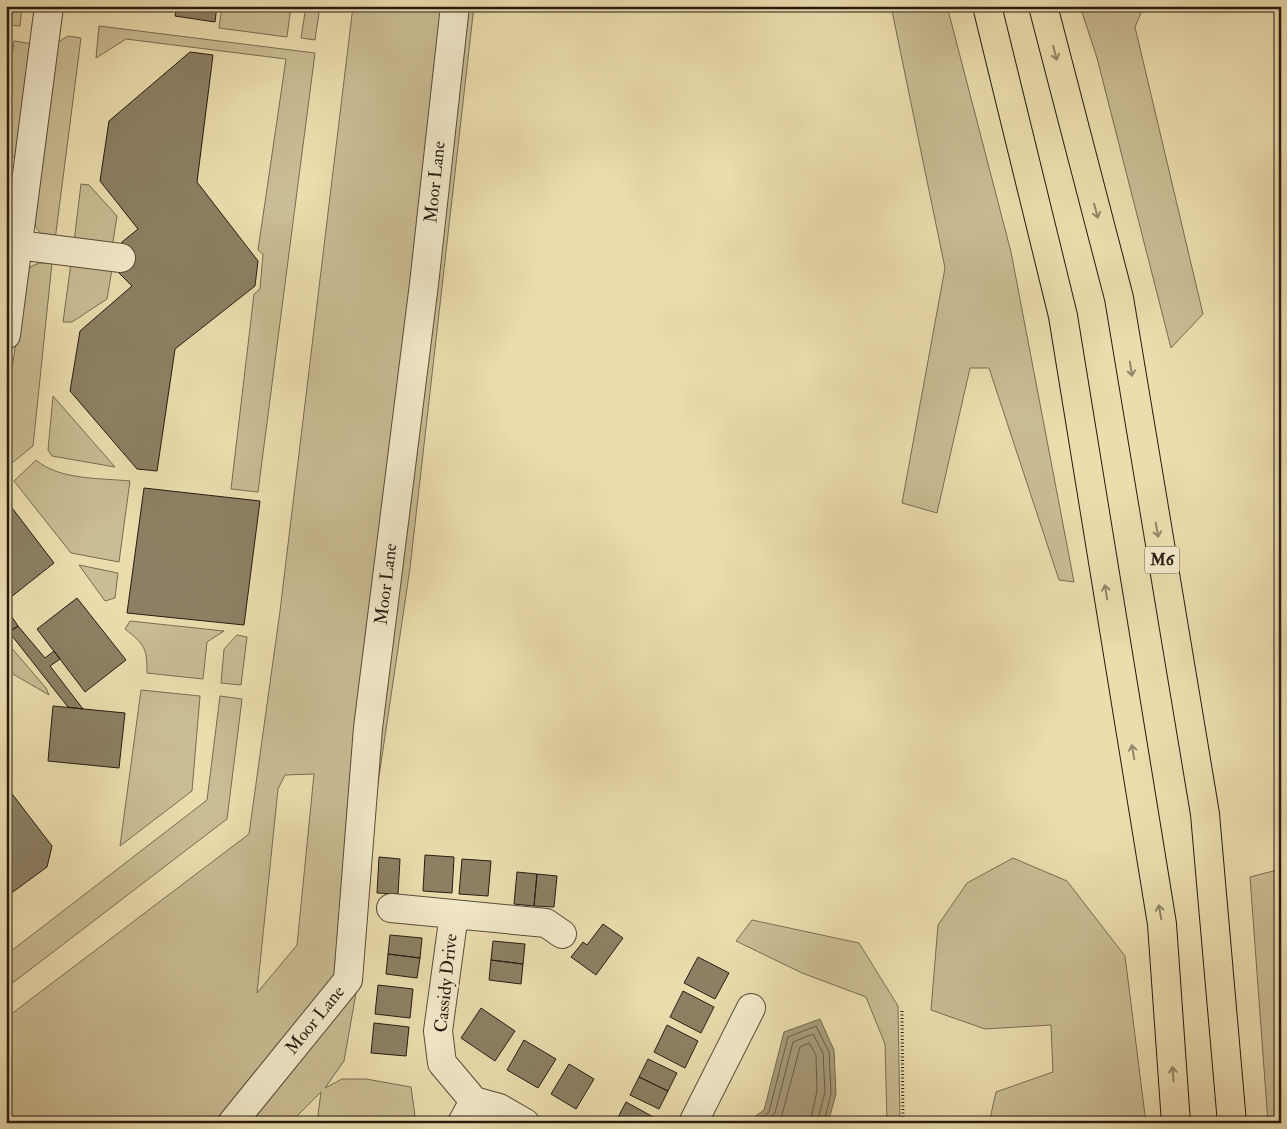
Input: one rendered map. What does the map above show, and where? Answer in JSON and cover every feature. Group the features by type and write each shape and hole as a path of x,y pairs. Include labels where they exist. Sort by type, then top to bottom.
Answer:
{"highway":[{"path":"987,6 1063,316 1162,924 1176,1123"},
{"name":"M6","path":"1043,6 1121,308 1205,814 1232,1123"}],"street":[{"path":"6,336 49,6"},
{"name":"Moor Lane","path":"232,1123 348,980 368,728 424,284 455,6"},
{"path":"18,246 120,258"},
{"path":"391,908 546,923 562,934"},
{"name":"Cassidy Drive","path":"454,914 438,1031 442,1063 468,1112 499,1108 525,1123"},
{"path":"693,1123 752,1008"}],"path":[{"path":"902,1011 903,1123"}],"shaded area":[{"path":"6,6 22,6 20,26 6,25"},
{"path":"222,6 291,6 287,37 219,28"},
{"path":"306,6 320,6 315,40 301,38"},
{"path":"353,6 474,6 410,568 373,817 365,942 344,1061 325,1088 342,1079 366,1079 411,1087 416,1123 322,1123 318,1115 321,1092 290,1123 6,1123 6,1018 249,834 280,611","holes":["314,774 297,945 257,993 278,789 285,775"]},
{"path":"891,6 947,6 1011,252 1074,582 1059,580 989,368 970,368 937,513 902,503 945,268"},
{"path":"1080,6 1144,6 1135,27 1203,314 1171,348 1097,58"},
{"path":"99,26 315,53 258,492 231,489 254,294 260,289 263,254 258,250 286,59 126,39 96,58"},
{"path":"68,36 81,38 55,240 40,232 33,216 55,44"},
{"path":"14,41 34,44 21,151 8,161 6,173 6,105"},
{"path":"81,184 89,185 117,216 112,248 74,242"},
{"path":"39,263 52,263 33,446 7,467 6,405 26,280 30,267"},
{"path":"71,263 112,269 107,299 72,322 63,322"},
{"path":"53,396 115,467 52,456 48,450"},
{"path":"36,460 45,467 68,475 130,481 119,562 71,553 14,481"},
{"path":"79,565 118,573 115,598 105,601"},
{"path":"130,621 224,631 207,642 203,679 147,673 144,648 125,629"},
{"path":"237,635 247,637 241,685 221,683 224,649"},
{"path":"9,645 46,688 49,695 6,670 6,647"},
{"path":"141,690 200,696 192,791 120,846"},
{"path":"220,696 242,699 227,819 6,988 6,955 207,800"},
{"path":"1013,858 1067,881 1125,956 1146,1123 989,1123 996,1092 1053,1072 1051,1025 985,1029 931,1010 938,925 967,883"},
{"path":"1281,869 1281,1123 1268,1123 1250,877"},
{"path":"752,920 859,943 898,1006 900,1123 887,1123 885,1044 866,997 802,973 736,941"}],"water":[{"path":"820,1019 834,1050 836,1094 828,1123 746,1123 764,1110 784,1032"}],"building":[{"path":"177,6 217,6 215,22 175,16"},
{"path":"190,52 213,55 197,182 258,261 255,286 175,349 157,471 137,469 70,391 80,331 132,286 119,273 122,242 138,229 100,181 109,121"},
{"path":"144,488 260,501 244,625 127,613"},
{"path":"6,500 54,563 6,601"},
{"path":"77,598 126,660 85,692 37,629"},
{"path":"6,608 18,626 6,634"},
{"path":"18,626 45,658 54,651 60,659 50,666 83,709 68,707 9,632"},
{"path":"53,706 125,713 119,768 48,761"},
{"path":"6,786 52,846 47,867 6,897"},
{"path":"425,855 454,857 452,893 423,891"},
{"path":"379,857 400,859 398,894 377,893"},
{"path":"462,859 491,861 488,896 459,894"},
{"path":"517,872 537,874 534,906 514,904"},
{"path":"537,874 557,876 554,907 534,906"},
{"path":"603,924 623,938 596,975 571,957 583,942 587,945"},
{"path":"390,935 422,938 420,958 388,954"},
{"path":"493,941 525,944 523,964 491,960"},
{"path":"388,954 420,958 417,978 386,974"},
{"path":"698,957 729,973 715,999 684,983"},
{"path":"491,960 523,964 521,984 489,980"},
{"path":"378,985 413,989 410,1018 375,1014"},
{"path":"683,991 714,1007 701,1033 670,1017"},
{"path":"481,1008 515,1031 495,1061 461,1038"},
{"path":"374,1023 409,1027 406,1056 371,1053"},
{"path":"667,1025 698,1041 685,1068 654,1052"},
{"path":"524,1040 556,1059 538,1088 507,1070"},
{"path":"648,1059 677,1073 668,1091 639,1077"},
{"path":"569,1064 594,1079 576,1109 551,1094"},
{"path":"639,1077 668,1091 659,1109 630,1095"},
{"path":"626,1102 657,1119 655,1123 615,1123"}]}
